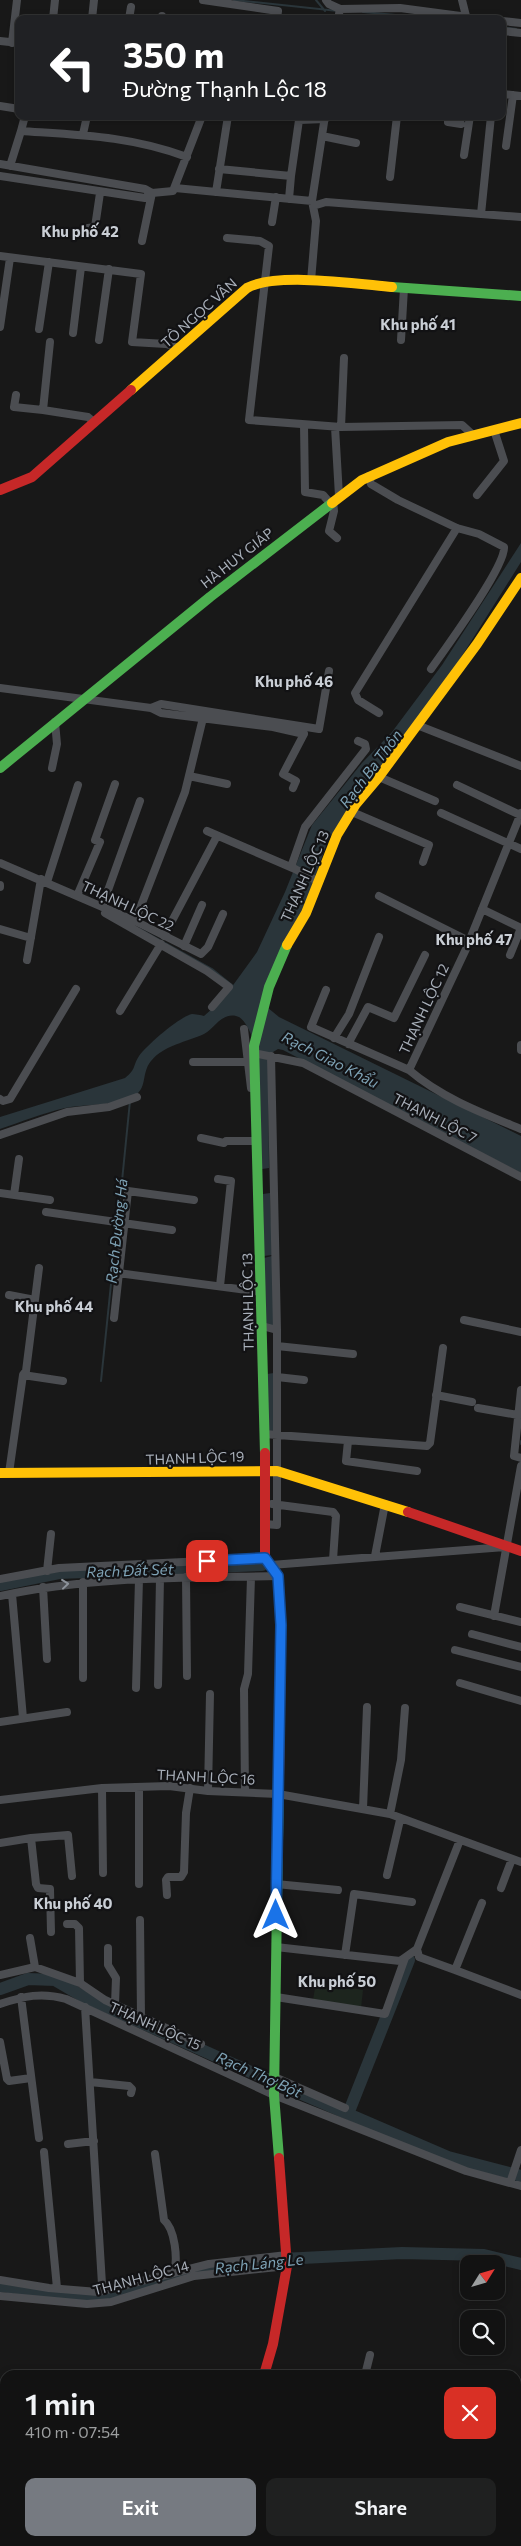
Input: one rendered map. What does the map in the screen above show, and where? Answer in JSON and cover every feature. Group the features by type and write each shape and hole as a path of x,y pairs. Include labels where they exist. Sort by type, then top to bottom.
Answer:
{"street":[{"path":"16,0 16,15"},
{"path":"53,15 55,0"},
{"path":"92,15 94,0"},
{"path":"203,0 236,2 278,11 278,15"},
{"path":"326,0 339,14 355,7 400,8 454,15"},
{"path":"462,0 468,15"},
{"path":"130,15 131,7"},
{"path":"506,21 521,23"},
{"path":"506,31 521,33"},
{"path":"0,41 15,43"},
{"path":"506,146 517,96"},
{"path":"0,106 15,108"},
{"path":"10,166 24,120"},
{"path":"83,134 86,120"},
{"path":"0,176 100,193 145,198 152,193 173,191 201,120"},
{"path":"216,192 227,120"},
{"path":"289,199 299,120"},
{"path":"310,282 316,221 313,204 325,120"},
{"path":"390,177 397,120"},
{"path":"448,120 448,122 461,124"},
{"path":"464,154 469,120"},
{"path":"481,214 491,120"},
{"path":"22,130 83,134 146,143 187,157"},
{"path":"322,136 356,143"},
{"path":"0,164 145,189 152,193"},
{"path":"220,169 291,176"},
{"path":"175,188 276,201 289,199 313,204 326,202 521,217"},
{"path":"88,228 95,227 100,193"},
{"path":"142,240 152,193"},
{"path":"272,222 276,201"},
{"path":"227,238 260,241 269,246 249,420 338,427 462,425 473,435"},
{"path":"0,256 141,274 132,342 166,344 180,348"},
{"path":"0,327 10,258"},
{"path":"39,328 49,262"},
{"path":"73,333 81,267"},
{"path":"99,340 109,269"},
{"name":"TÔ NGỌC VÂN","path":"0,490 9,488 32,477 247,288 264,282 310,282 521,296"},
{"path":"401,340 404,288"},
{"path":"43,410 50,342"},
{"path":"337,538 329,531 334,511 344,358"},
{"path":"16,395 14,408 43,410 88,417 94,422"},
{"name":"HÀ HUY GIÁP","path":"0,768 83,699 334,500 369,476 448,442 521,423"},
{"path":"304,425 305,492 323,495 334,500"},
{"path":"477,495 504,461 494,430"},
{"path":"369,476 371,484 398,500 457,528 492,540 504,547 504,551 480,598 431,670"},
{"path":"379,713 358,700 355,693 457,528"},
{"name":"THẠNH LỘC 13","path":"268,1561 265,1524 257,1141 251,1054 266,997 288,943 306,913 332,846 352,812 477,644 501,605 521,578"},
{"path":"151,708 161,704 319,729 329,671"},
{"path":"0,688 151,708 161,713 304,734 283,774 296,781 292,788"},
{"path":"134,921 168,838 189,776 203,718"},
{"path":"52,768 57,744 55,722"},
{"path":"417,725 521,766"},
{"path":"293,868 306,827 366,749 365,744 358,741"},
{"path":"189,776 227,784"},
{"path":"379,777 435,801"},
{"path":"77,897 100,842 95,840 115,784"},
{"path":"26,960 37,895 78,786"},
{"path":"457,786 521,814"},
{"path":"102,907 140,801"},
{"path":"352,812 429,845 423,862"},
{"path":"441,813 521,849"},
{"name":"THẠNH LỘC 12","path":"521,814 469,941 409,1070 423,1082 459,1102 521,1130"},
{"path":"207,831 293,868 317,881"},
{"path":"164,936 217,836"},
{"name":"THẠNH LỘC 22","path":"0,863 44,880 77,897 161,944 229,987 212,1007"},
{"path":"378,896 469,941"},
{"name":"THẠNH LỘC 22","path":"77,897 134,921 201,954 205,952 224,914"},
{"path":"184,946 202,905"},
{"path":"482,909 521,928 510,955"},
{"path":"0,929 31,938"},
{"path":"334,1038 349,1014 379,937"},
{"path":"120,1011 161,944"},
{"path":"348,1044 368,1007 394,1018 425,955"},
{"path":"0,1099 3,1101 10,1099 76,989"},
{"path":"326,990 311,1027 409,1070"},
{"path":"244,1029 251,1054"},
{"path":"521,1045 521,1050"},
{"name":"THẠNH LỘC 7","path":"193,1062 251,1054 303,1063 521,1177"},
{"path":"265,1524 277,1525 277,1330 271,1056"},
{"path":"0,1135 68,1112 110,1107 137,1097"},
{"path":"201,1138 224,1143 257,1141"},
{"path":"14,1195 19,1159"},
{"path":"218,1179 231,1181 220,1286"},
{"path":"114,1318 118,1273 118,1222 128,1191 194,1200"},
{"path":"0,1193 50,1200"},
{"path":"46,1212 172,1230"},
{"path":"260,1258 274,1255"},
{"path":"5,1473 23,1375 26,1371 39,1268"},
{"path":"118,1273 261,1292"},
{"path":"9,1295 35,1300"},
{"path":"464,1320 521,1332"},
{"path":"262,1326 277,1330"},
{"path":"277,1346 352,1354"},
{"path":"264,1434 427,1446 430,1443 443,1348"},
{"path":"263,1373 304,1380"},
{"path":"23,1375 63,1381"},
{"path":"521,1390 514,1456 521,1458"},
{"path":"436,1395 518,1416"},
{"path":"348,1441 346,1461 417,1471"},
{"path":"494,1616 505,1547 519,1486 521,1466"},
{"name":"THẠNH LỘC 19","path":"5,1473 167,1474 277,1471 385,1504 521,1551"},
{"path":"266,1503 333,1512 336,1516 332,1560"},
{"path":"375,1556 385,1504"},
{"path":"47,1571 51,1534"},
{"path":"0,1579 59,1568 332,1560 505,1547"},
{"path":"265,2370 272,2344 287,2259 274,2084 281,1625 278,1576 268,1561"},
{"path":"0,1596 43,1587 84,1582 186,1577 278,1576"},
{"path":"186,1577 187,1676"},
{"path":"246,1792 244,1689 248,1674 251,1577"},
{"path":"158,1685 160,1578"},
{"path":"136,1688 139,1579"},
{"path":"83,1678 84,1582"},
{"path":"43,1587 47,1659"},
{"path":"12,1594 23,1718"},
{"path":"460,1607 521,1622"},
{"path":"472,1634 521,1647"},
{"path":"454,1650 521,1667"},
{"path":"460,1684 521,1701"},
{"path":"208,1791 210,1694"},
{"path":"362,1809 367,1707"},
{"path":"390,1814 401,1760 405,1708"},
{"path":"0,1722 67,1712"},
{"name":"THẠNH LỘC 16","path":"0,1800 102,1788 169,1786 208,1791 278,1794 390,1814 400,1820 521,1862"},
{"path":"139,1787 139,1884"},
{"path":"102,1788 103,1873"},
{"path":"167,1895 166,1880 168,1877 181,1877 184,1872 186,1813 190,1788"},
{"path":"387,1875 400,1820"},
{"path":"0,1843 68,1835 72,1876"},
{"path":"32,1838 36,1884 38,1888 50,1889 51,1932"},
{"path":"276,1947 400,1961 417,1949 460,1840"},
{"path":"501,1888 512,1859"},
{"path":"276,1884 338,1890"},
{"path":"345,1955 354,1894 412,1902"},
{"path":"455,1970 482,1903"},
{"path":"140,1920 142,2016"},
{"path":"67,1924 75,1924 79,1928 80,1983"},
{"path":"0,1976 35,1967 30,1938"},
{"path":"108,1948 108,1965 116,1978 115,2004"},
{"path":"417,1949 419,1957 521,1995"},
{"path":"276,1997 385,2014 405,1958"},
{"name":"THẠNH LỘC 15","path":"35,1967 80,1983 115,2004 201,2044"},
{"name":"THẠNH LỘC 15","path":"0,2004 21,1997 51,1995 188,2054 345,2108"},
{"path":"21,1997 39,2138"},
{"name":"THẠNH LỘC 14","path":"84,2008 102,2284 98,2292"},
{"path":"150,2037 156,2023"},
{"path":"188,2054 193,2040"},
{"path":"0,2042 7,2079 32,2078"},
{"path":"90,2082 129,2086 132,2089 131,2093"},
{"name":"THẠNH LỘC 15","path":"274,2084 466,2171 510,2181 521,2186"},
{"path":"68,2144 94,2141"},
{"path":"510,2181 521,2150"},
{"path":"44,2152 53,2288 47,2301"},
{"path":"155,2154 164,2220 170,2225 175,2258 174,2273"},
{"name":"THẠNH LỘC 14","path":"0,2280 98,2292 209,2264 287,2259"},
{"name":"THẠNH LỘC 14","path":"0,2296 87,2304 111,2302 194,2276 287,2259"},
{"path":"366,2370 370,2355"}],"shaded area":[{"path":"316,1982 363,1990 361,2008 313,2000"}],"water":[{"path":"521,543 521,562 448,678 328,840 306,903 262,1003 279,1017 521,1136 521,1173 283,1050 278,1049 268,1055 258,1050 246,1025 236,1016 226,1017 204,1034 162,1051 151,1061 142,1088 134,1096 126,1100 65,1108 0,1129 0,1117 125,1078 133,1070 143,1051 164,1032 186,1016 192,1014 204,1016 223,999 257,952 285,892 312,825 362,763 392,732 442,665"},
{"path":"257,1056 268,1058 269,1168 262,1169"},
{"path":"270,1193 272,1255 264,1256 263,1194"},
{"path":"272,1256 275,1327 266,1325 264,1258"},
{"path":"274,1373 273,1432 267,1431 267,1374"}],"waterway":[{"path":"234,0 338,11"},
{"path":"316,0 325,11"},
{"path":"363,12 396,15"},
{"path":"506,28 516,29"},
{"path":"140,929 212,969 233,986"},
{"name":"Rạch Đường Há","path":"118,1221 130,1101"},
{"name":"Rạch Đường Há","path":"101,1381 117,1226"},
{"name":"Rạch Đất Sét","path":"0,1585 59,1573 262,1565"},
{"path":"348,2114 409,1960"},
{"name":"Rạch Thợ Bột","path":"0,1989 28,1979 55,1980 84,1997 253,2073 448,2157 521,2176"},
{"name":"Rạch Láng Le","path":"0,2286 90,2298 117,2295 195,2271 262,2260 402,2253 484,2255 521,2264"}],"traffic: fast":[{"path":"392,287 521,296"},
{"path":"0,768 210,597 332,503"},
{"path":"265,1453 254,1046 269,987 287,945"},
{"path":"279,1777 274,2095 279,2158"}],"traffic: slow":[{"path":"131,390 247,288 260,283 296,280 317,280 392,287"},
{"path":"332,503 362,480 448,442 521,423"},
{"path":"287,945 306,913 337,835 356,804 378,778 477,644 521,578"},
{"path":"0,1473 277,1471 408,1512"}],"traffic: jam":[{"path":"0,490 32,477 131,390"},
{"path":"265,1453 265,1558 278,1576 281,1625 279,1777"},
{"path":"408,1512 521,1551"},
{"path":"265,2370 273,2344 287,2266 279,2158"}],"district":[{"name":"Khu phố 42","path":"80,232"},
{"name":"Khu phố 41","path":"418,325"},
{"name":"Khu phố 46","path":"294,682"},
{"name":"Khu phố 47","path":"474,940"},
{"name":"Khu phố 44","path":"54,1307"},
{"name":"Khu phố 40","path":"73,1904"},
{"name":"Khu phố 50","path":"337,1982"}],"route":[{"path":"207,1561 265,1558 272,1565 278,1576 281,1625 281,1692 276,1915"}],"water label":[{"name":"Rạch Ba Thôn","path":"371,769"},
{"name":"Rạch Giao Khẩu","path":"330,1060"}]}
